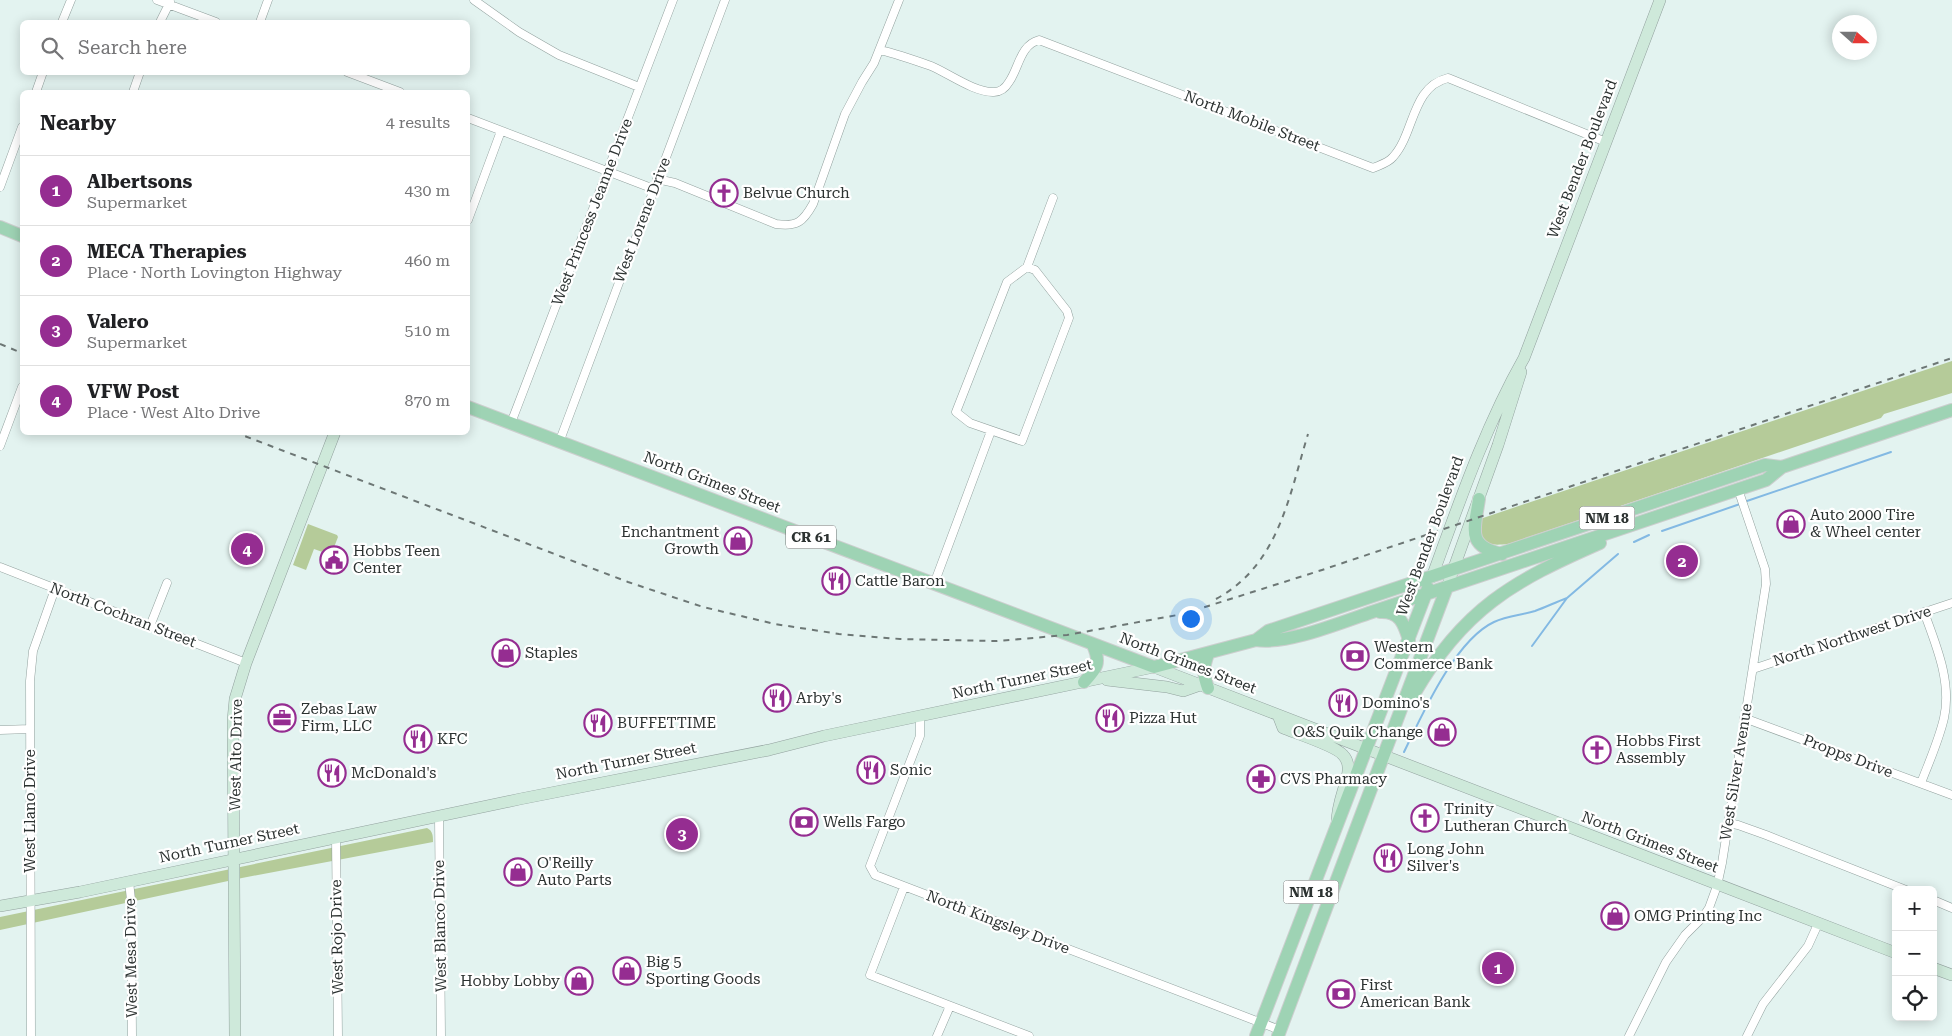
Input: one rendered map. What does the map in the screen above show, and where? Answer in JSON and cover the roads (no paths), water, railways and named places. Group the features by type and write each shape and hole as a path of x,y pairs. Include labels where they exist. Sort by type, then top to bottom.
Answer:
{"main road":[{"name":"West Bender Boulevard","path":"1256,1036 1336,827 1368,750 1476,459 1524,358 1660,0"},
{"path":"0,227 20,235"},
{"name":"West Bender Boulevard","path":"1279,1033 1448,586 1520,379 1524,358"},
{"name":"North Grimes Street","path":"470,407 1204,686 1717,886 1892,952"},
{"name":"NM 18","path":"1448,586 1766,480 1782,467 1952,410"},
{"name":"West Alto Drive","path":"235,1036 233,720 235,699 246,663 333,435"},
{"name":"NM 18","path":"1432,577 1765,465 1782,467"},
{"path":"1479,499 1474,530 1475,537 1487,551 1502,554"},
{"path":"1398,722 1436,658 1448,642 1477,612 1510,587 1534,573 1609,539 1622,528"},
{"name":"North Turner Street","path":"3,903 31,900 129,881 769,750 824,736 1154,667 1256,640 1268,631 1432,577"},
{"name":"North Turner Street","path":"1256,640 1270,642 1372,612 1448,586"},
{"path":"1372,612 1395,614 1404,623 1409,640"},
{"path":"1084,682 1094,671 1098,663 1098,655 1093,644"},
{"path":"1100,679 1167,687 1183,691 1204,686 1203,667 1208,654"},
{"path":"1278,715 1283,728 1338,751 1347,761 1349,768 1337,808 1336,827"},
{"path":"1311,893 1330,900"},
{"path":"1937,969 1952,975"}],"street":[{"path":"63,20 71,0"},
{"path":"156,0 170,2 211,20"},
{"path":"261,20 268,0"},
{"path":"474,0 519,32 559,55 639,87"},
{"name":"West Lorene Drive","path":"560,440 725,0"},
{"path":"657,179 675,183 776,224 790,225 798,223 806,216 813,204 845,114 874,64 899,0"},
{"name":"West Princess Jeanne Drive","path":"511,423 639,87 669,1"},
{"path":"161,20 170,2"},
{"name":"North Mobile Street","path":"880,50 898,54 931,66 975,88 994,92 1003,90 1011,80 1021,56 1032,42 1039,40 1372,168 1392,158 1400,147 1419,102 1428,89 1438,80 1448,78 1606,142"},
{"path":"37,90 42,75"},
{"path":"134,90 139,75"},
{"path":"355,75 395,90"},
{"path":"470,119 654,189"},
{"path":"470,215 502,131"},
{"path":"0,187 20,132"},
{"path":"1027,268 1035,270 1067,311 1068,323 1022,441 970,423 956,412 1006,282 1027,268 1053,198"},
{"path":"0,446 20,392"},
{"path":"934,584 991,431"},
{"name":"West Silver Avenue","path":"1629,1036 1666,962 1685,935 1703,917 1709,908 1717,886 1766,584 1765,569 1738,489"},
{"name":"North Cochran Street","path":"0,567 246,663"},
{"path":"150,626 167,583"},
{"name":"West Llano Drive","path":"31,1036 30,681 33,652 55,589"},
{"name":"North Northwest Drive","path":"1753,669 1952,603"},
{"path":"1921,783 1944,716 1946,694 1944,673 1924,612"},
{"name":"North Kingsley Drive","path":"920,717 920,736 870,866 874,875 1260,1023 1279,1033"},
{"name":"Propps Drive","path":"1744,718 1952,795"},
{"path":"0,730 30,729"},
{"name":"West Blanco Drive","path":"439,817 441,1036"},
{"path":"1728,823 1766,835 1896,886"},
{"name":"West Rojo Drive","path":"336,838 338,1036"},
{"name":"West Mesa Drive","path":"129,881 131,900 132,1036"},
{"path":"904,887 870,975 1029,1036"},
{"path":"1937,902 1952,908"},
{"path":"1747,1036 1764,1004 1808,946 1818,924"},
{"path":"937,1036 950,1006"}],"waterway":[{"path":"1744,502 1891,452"},
{"path":"1662,531 1740,504"},
{"path":"1634,542 1649,535"},
{"path":"1532,646 1567,598 1618,554"},
{"path":"1404,752 1441,680 1453,661 1480,631 1499,620 1535,611 1567,598"}],"railway":[{"path":"0,344 20,352"},
{"path":"242,435 628,582 703,607 775,624 839,634 900,639 997,641 1067,635 1183,614 1322,570 1952,358"},
{"path":"1216,599 1237,585 1254,568 1268,548 1279,527 1308,434"}],"place":[{"name":"Belvue Church","path":"724,193"},
{"name":"Auto 2000 Tire & Wheel center","path":"1791,524"},
{"name":"Enchantment Growth","path":"738,541"},
{"name":"VFW Post","path":"247,549"},
{"name":"Hobbs Teen Center","path":"334,560"},
{"name":"MECA Therapies","path":"1682,561"},
{"name":"Cattle Baron","path":"836,581"},
{"name":"Staples","path":"506,653"},
{"name":"Western Commerce Bank","path":"1355,656"},
{"name":"Arby's","path":"777,698"},
{"name":"Domino's","path":"1343,703"},
{"name":"Zebas Law Firm, LLC","path":"282,718"},
{"name":"Pizza Hut","path":"1110,718"},
{"name":"BUFFETTIME","path":"598,723"},
{"name":"O&S Quik Change","path":"1442,732"},
{"name":"KFC","path":"418,739"},
{"name":"Hobbs First Assembly","path":"1597,750"},
{"name":"Sonic","path":"871,770"},
{"name":"McDonald's","path":"332,773"},
{"name":"CVS Pharmacy","path":"1261,779"},
{"name":"Trinity Lutheran Church","path":"1425,818"},
{"name":"Wells Fargo","path":"804,822"},
{"name":"Valero","path":"682,834"},
{"name":"Long John Silver's","path":"1388,858"},
{"name":"O'Reilly Auto Parts","path":"518,872"},
{"name":"OMG Printing Inc","path":"1615,916"},
{"name":"Albertsons","path":"1498,968"},
{"name":"Big 5 Sporting Goods","path":"627,971"},
{"name":"Hobby Lobby","path":"579,981"},
{"name":"First American Bank","path":"1341,994"}]}
